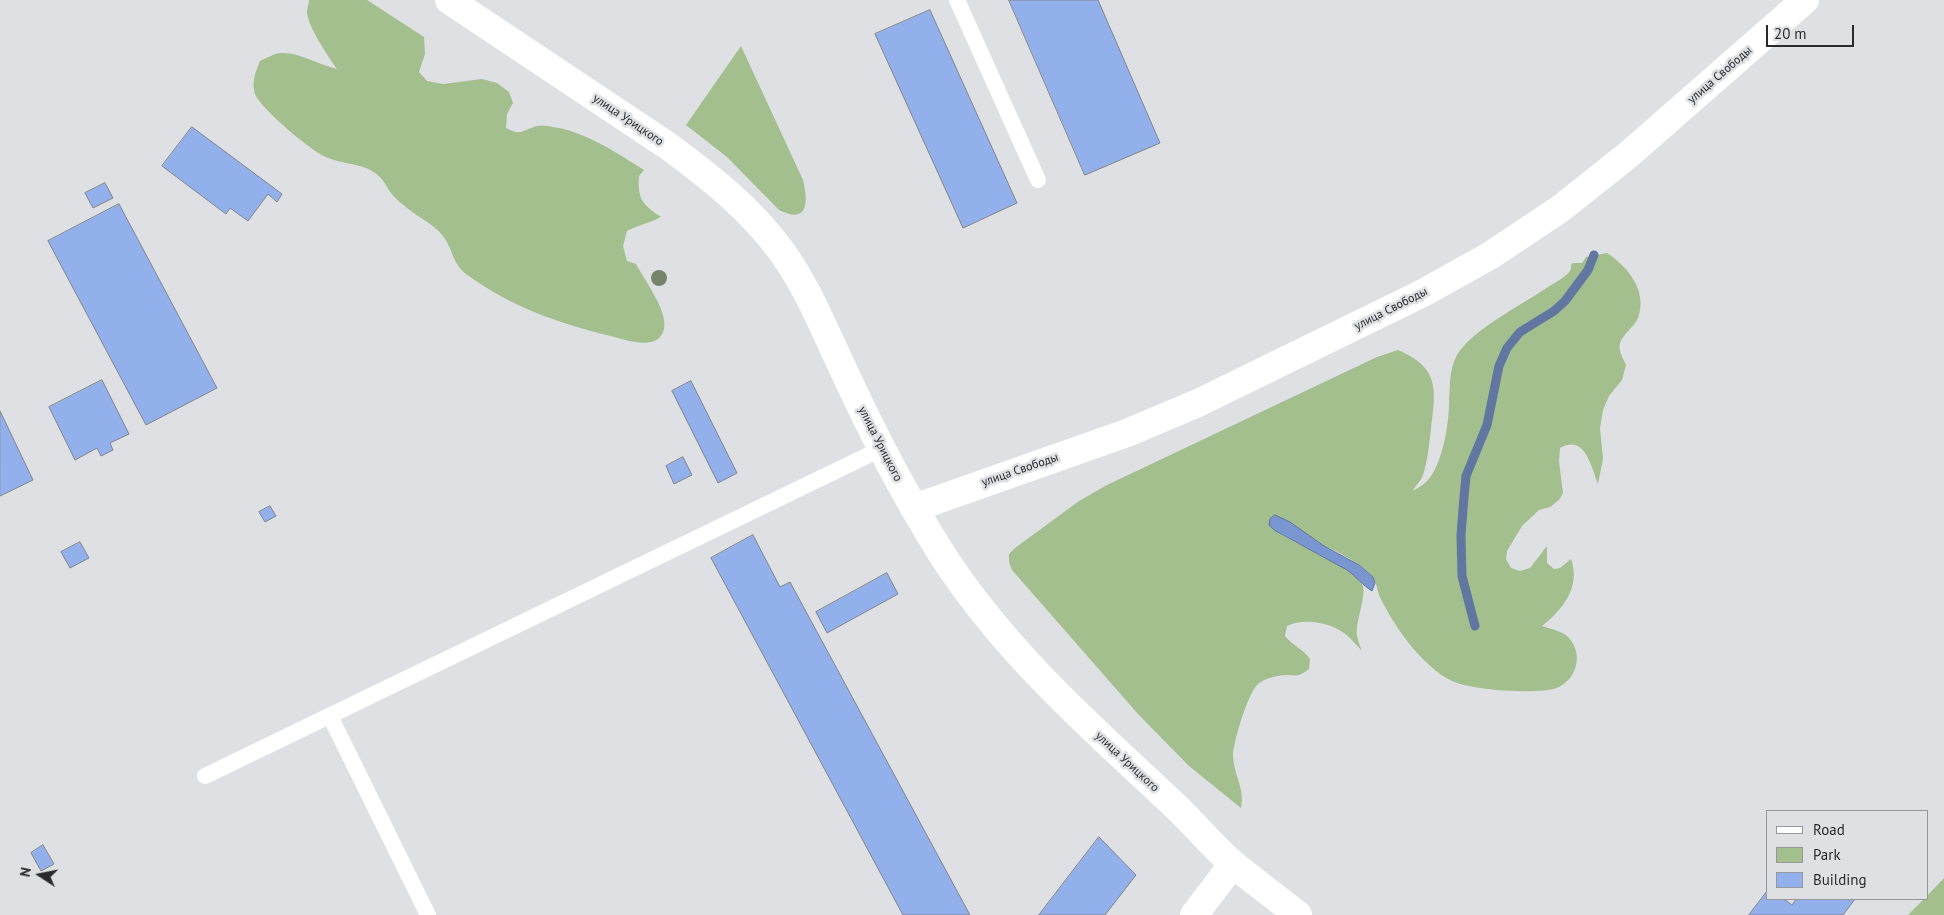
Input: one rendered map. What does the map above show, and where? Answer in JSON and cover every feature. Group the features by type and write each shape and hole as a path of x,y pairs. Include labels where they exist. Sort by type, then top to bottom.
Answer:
{"main road":[{"name":"улица Урицкого","path":"449,0 668,146 707,175 747,211 783,253 814,304 881,449 939,550 987,618 1064,702 1114,751 1170,802 1233,864 1298,915"},
{"name":"улица Свободы","path":"914,508 1127,433 1198,403 1406,302 1491,255 1560,209 1628,155 1805,0"},
{"path":"1194,915 1233,864"}],"lane":[{"path":"957,0 1038,180"},
{"path":"205,776 881,449"},
{"path":"330,716 428,915"}],"green space":[{"path":"309,0 367,0 424,37 425,54 419,72 427,81 443,84 482,79 497,83 509,92 513,103 507,114 506,128 518,132 541,126 577,133 601,144 644,170 639,176 640,196 650,209 661,217 627,231 623,246 627,261 636,264 663,314 664,329 661,336 649,342 633,342 554,320 500,296 461,270 446,241 439,232 397,200 374,172 328,158 299,139 277,119 259,101 255,94 254,81 260,61 275,54 283,53 298,55 337,69 319,41 308,18"},
{"path":"741,46 803,180 806,203 801,213 796,215 779,210 727,157 686,125"},
{"path":"1607,253 1622,265 1634,281 1640,298 1640,308 1638,318 1620,343 1620,352 1626,365 1622,380 1609,396 1603,410 1600,428 1603,459 1598,484 1586,454 1581,448 1576,445 1569,445 1560,448 1559,461 1563,493 1559,500 1550,507 1539,510 1522,526 1507,551 1506,559 1511,568 1520,571 1530,568 1547,546 1547,563 1554,569 1560,568 1571,559 1574,579 1572,588 1563,605 1542,626 1560,632 1569,638 1576,652 1576,666 1573,673 1564,684 1557,688 1535,691 1488,689 1461,684 1441,675 1420,657 1402,634 1387,610 1373,577 1361,566 1323,546 1269,525 1290,540 1335,562 1358,578 1364,591 1357,630 1357,638 1362,651 1347,635 1331,626 1316,622 1301,622 1287,626 1285,636 1310,659 1309,669 1299,675 1272,677 1264,680 1258,684 1250,697 1238,729 1233,756 1242,794 1241,808 1189,766 1138,714 1012,570 1009,554 1015,548 1079,501 1107,485 1377,357 1398,350 1422,364 1432,382 1434,392 1433,415 1426,464 1422,477 1413,491 1432,475 1444,445 1448,423 1451,372 1454,360 1464,346 1497,319 1565,276 1570,271 1572,263 1582,263 1586,257"},
{"path":"1944,878 1944,915 1908,915 1923,900 1929,900 1929,894"}],"water":[{"path":"1275,515 1290,522 1324,546 1359,565 1373,577 1375,583 1372,591 1347,570 1274,530 1269,525 1270,519"}],"building":[{"path":"1009,0 1098,0 1160,143 1085,175"},
{"path":"930,10 1017,203 963,228 875,34"},
{"path":"192,127 282,194 277,202 268,194 248,221 230,208 226,214 162,166"},
{"path":"105,183 113,198 93,208 85,193"},
{"path":"119,204 217,388 146,425 48,241"},
{"path":"102,380 129,434 110,443 113,450 101,456 97,448 75,460 49,407"},
{"path":"691,381 737,473 718,483 672,391"},
{"path":"0,411 33,480 0,496"},
{"path":"683,457 692,475 674,484 666,466"},
{"path":"270,506 276,516 265,522 259,512"},
{"path":"753,535 780,587 790,582 970,915 903,915 711,558"},
{"path":"80,542 89,558 70,568 61,552"},
{"path":"887,573 898,594 827,633 816,612"},
{"path":"1099,837 1136,875 1105,915 1039,915"},
{"path":"43,845 54,864 41,871 31,853"},
{"path":"1766,893 1766,900 1785,900 1792,905 1795,900 1854,900 1843,915 1749,915"}],"waterway":[{"path":"1475,626 1462,576 1461,535 1464,497 1466,476 1487,425 1499,366 1507,348 1520,332 1554,311 1565,301 1588,270 1594,255"}]}
